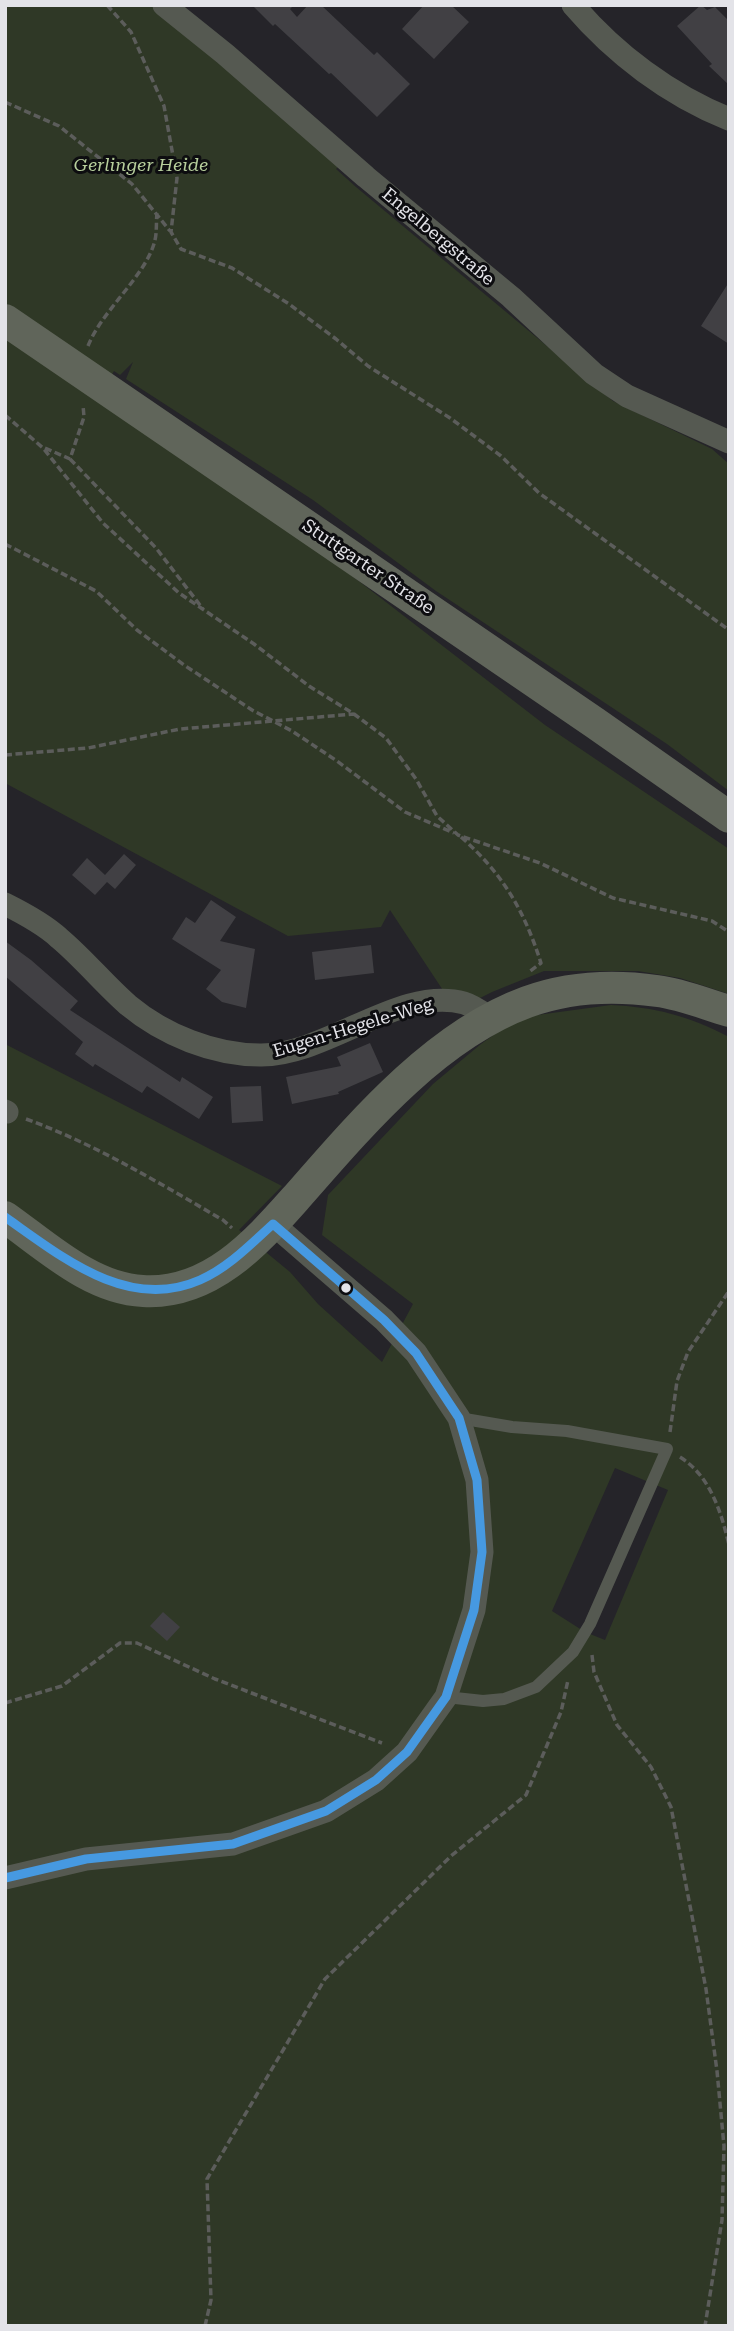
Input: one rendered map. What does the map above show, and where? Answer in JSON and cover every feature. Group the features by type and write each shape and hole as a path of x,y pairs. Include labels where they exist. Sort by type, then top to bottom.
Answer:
{"main road":[{"name":"Stuttgarter Straße","path":"5,320 729,817"},
{"path":"5,1217 78,1267 111,1284 141,1291 174,1289 206,1279 263,1234 383,1103 431,1059 492,1019 551,995 593,989 659,991 721,1012"}],"street":[{"name":"Engelbergstraße","path":"164,5 511,297 594,374 627,396 729,442"},
{"path":"573,5 620,51 653,78 685,98 729,119"},
{"name":"Eugen-Hegele-Weg","path":"5,904 57,936 129,1005 160,1026 193,1042 223,1051 262,1055 297,1048 326,1040 376,1017 434,1001 464,1003 492,1019"},
{"path":"5,1878 86,1859 233,1844 326,1811 376,1780 407,1752 446,1697 474,1610 482,1552 477,1480 459,1418 416,1353 384,1320 263,1234"}],"lane":[{"path":"446,1697 483,1701 503,1699 536,1687 573,1652 590,1624 667,1449 567,1431 512,1427 459,1418"}],"path":[{"path":"107,5 131,32 164,107 177,178 171,232"},
{"path":"5,102 59,126 132,184 157,213 181,249 232,268 327,332 369,366 450,418 501,456 539,494 729,630"},
{"path":"70,459 84,417 79,370 90,341 154,242 157,213"},
{"path":"5,415 43,448 103,523 179,593 386,738 416,779 437,816 478,853 511,892 530,927 541,963"},
{"path":"43,448 70,459 156,548 206,613"},
{"path":"5,544 96,591 146,637 252,710 337,761 405,812 458,835 540,863 613,898 712,921 729,932"},
{"path":"5,755 88,748 180,729 354,714"},
{"path":"6,1112 63,1132 223,1220 263,1234"},
{"path":"729,1291 688,1352 677,1381 667,1449 694,1465 715,1496 729,1545"},
{"path":"721,1518 729,1518"},
{"path":"590,1624 594,1672 617,1725 651,1767 670,1807 706,1989 724,2146 722,2220 705,2326"},
{"path":"5,1703 62,1686 120,1643 137,1643 215,1679 407,1752"},
{"path":"205,2326 211,2300 207,2179 325,1979 451,1856 526,1795 561,1712 573,1652"}],"green space":[{"name":"Gerlinger Heide","path":"5,5 163,5 343,162 336,169 356,187 613,401 712,449 729,464 729,791 667,744 436,591 313,500 126,379 133,362 120,375 114,371 111,376 5,304"},
{"path":"5,331 228,480 545,725 729,849 729,994 680,978 638,971 544,971 456,1010 390,910 381,927 288,936 5,783"},
{"path":"611,1005 627,1006 686,1018 729,1037 729,2326 5,2326 5,1044 282,1186 239,1230 290,1272 318,1304 382,1362 413,1304 322,1235 328,1195 433,1084 502,1029 530,1016","holes":["615,1468 668,1490 605,1640 585,1632 552,1611"]}],"building":[{"path":"252,5 294,5 290,9 297,17 308,5 321,5 374,55 377,52 410,84 377,117"},
{"path":"424,5 451,5 469,22 434,59 402,29"},
{"path":"701,5 707,10 715,7 729,21 729,85 709,66 712,64 677,26"},
{"path":"729,282 729,344 701,326"},
{"path":"124,854 136,865 115,889 107,882 95,895 72,875 87,858 105,875"},
{"path":"211,900 236,917 220,941 255,949 246,1008 222,1002 206,989 221,970 172,939 186,917 195,923"},
{"path":"5,941 78,1001 70,1010 180,1082 182,1077 213,1097 199,1119 147,1086 142,1093 95,1064 93,1067 75,1054 83,1042 5,976"},
{"path":"371,945 374,973 315,980 312,952"},
{"path":"370,1043 383,1072 338,1092 339,1094 292,1104 286,1077 341,1066 337,1057"},
{"path":"261,1086 263,1121 232,1123 230,1087"},
{"path":"163,1612 180,1627 167,1641 150,1626"}],"transit line":[{"path":"5,1217 49,1248 97,1276 122,1285 147,1289 173,1288 210,1275 239,1255 273,1224"},
{"path":"5,1878 86,1859 233,1844 326,1811 376,1780 407,1752 446,1697 474,1610 482,1552 477,1480 459,1418 416,1353 384,1320 273,1224"}]}
